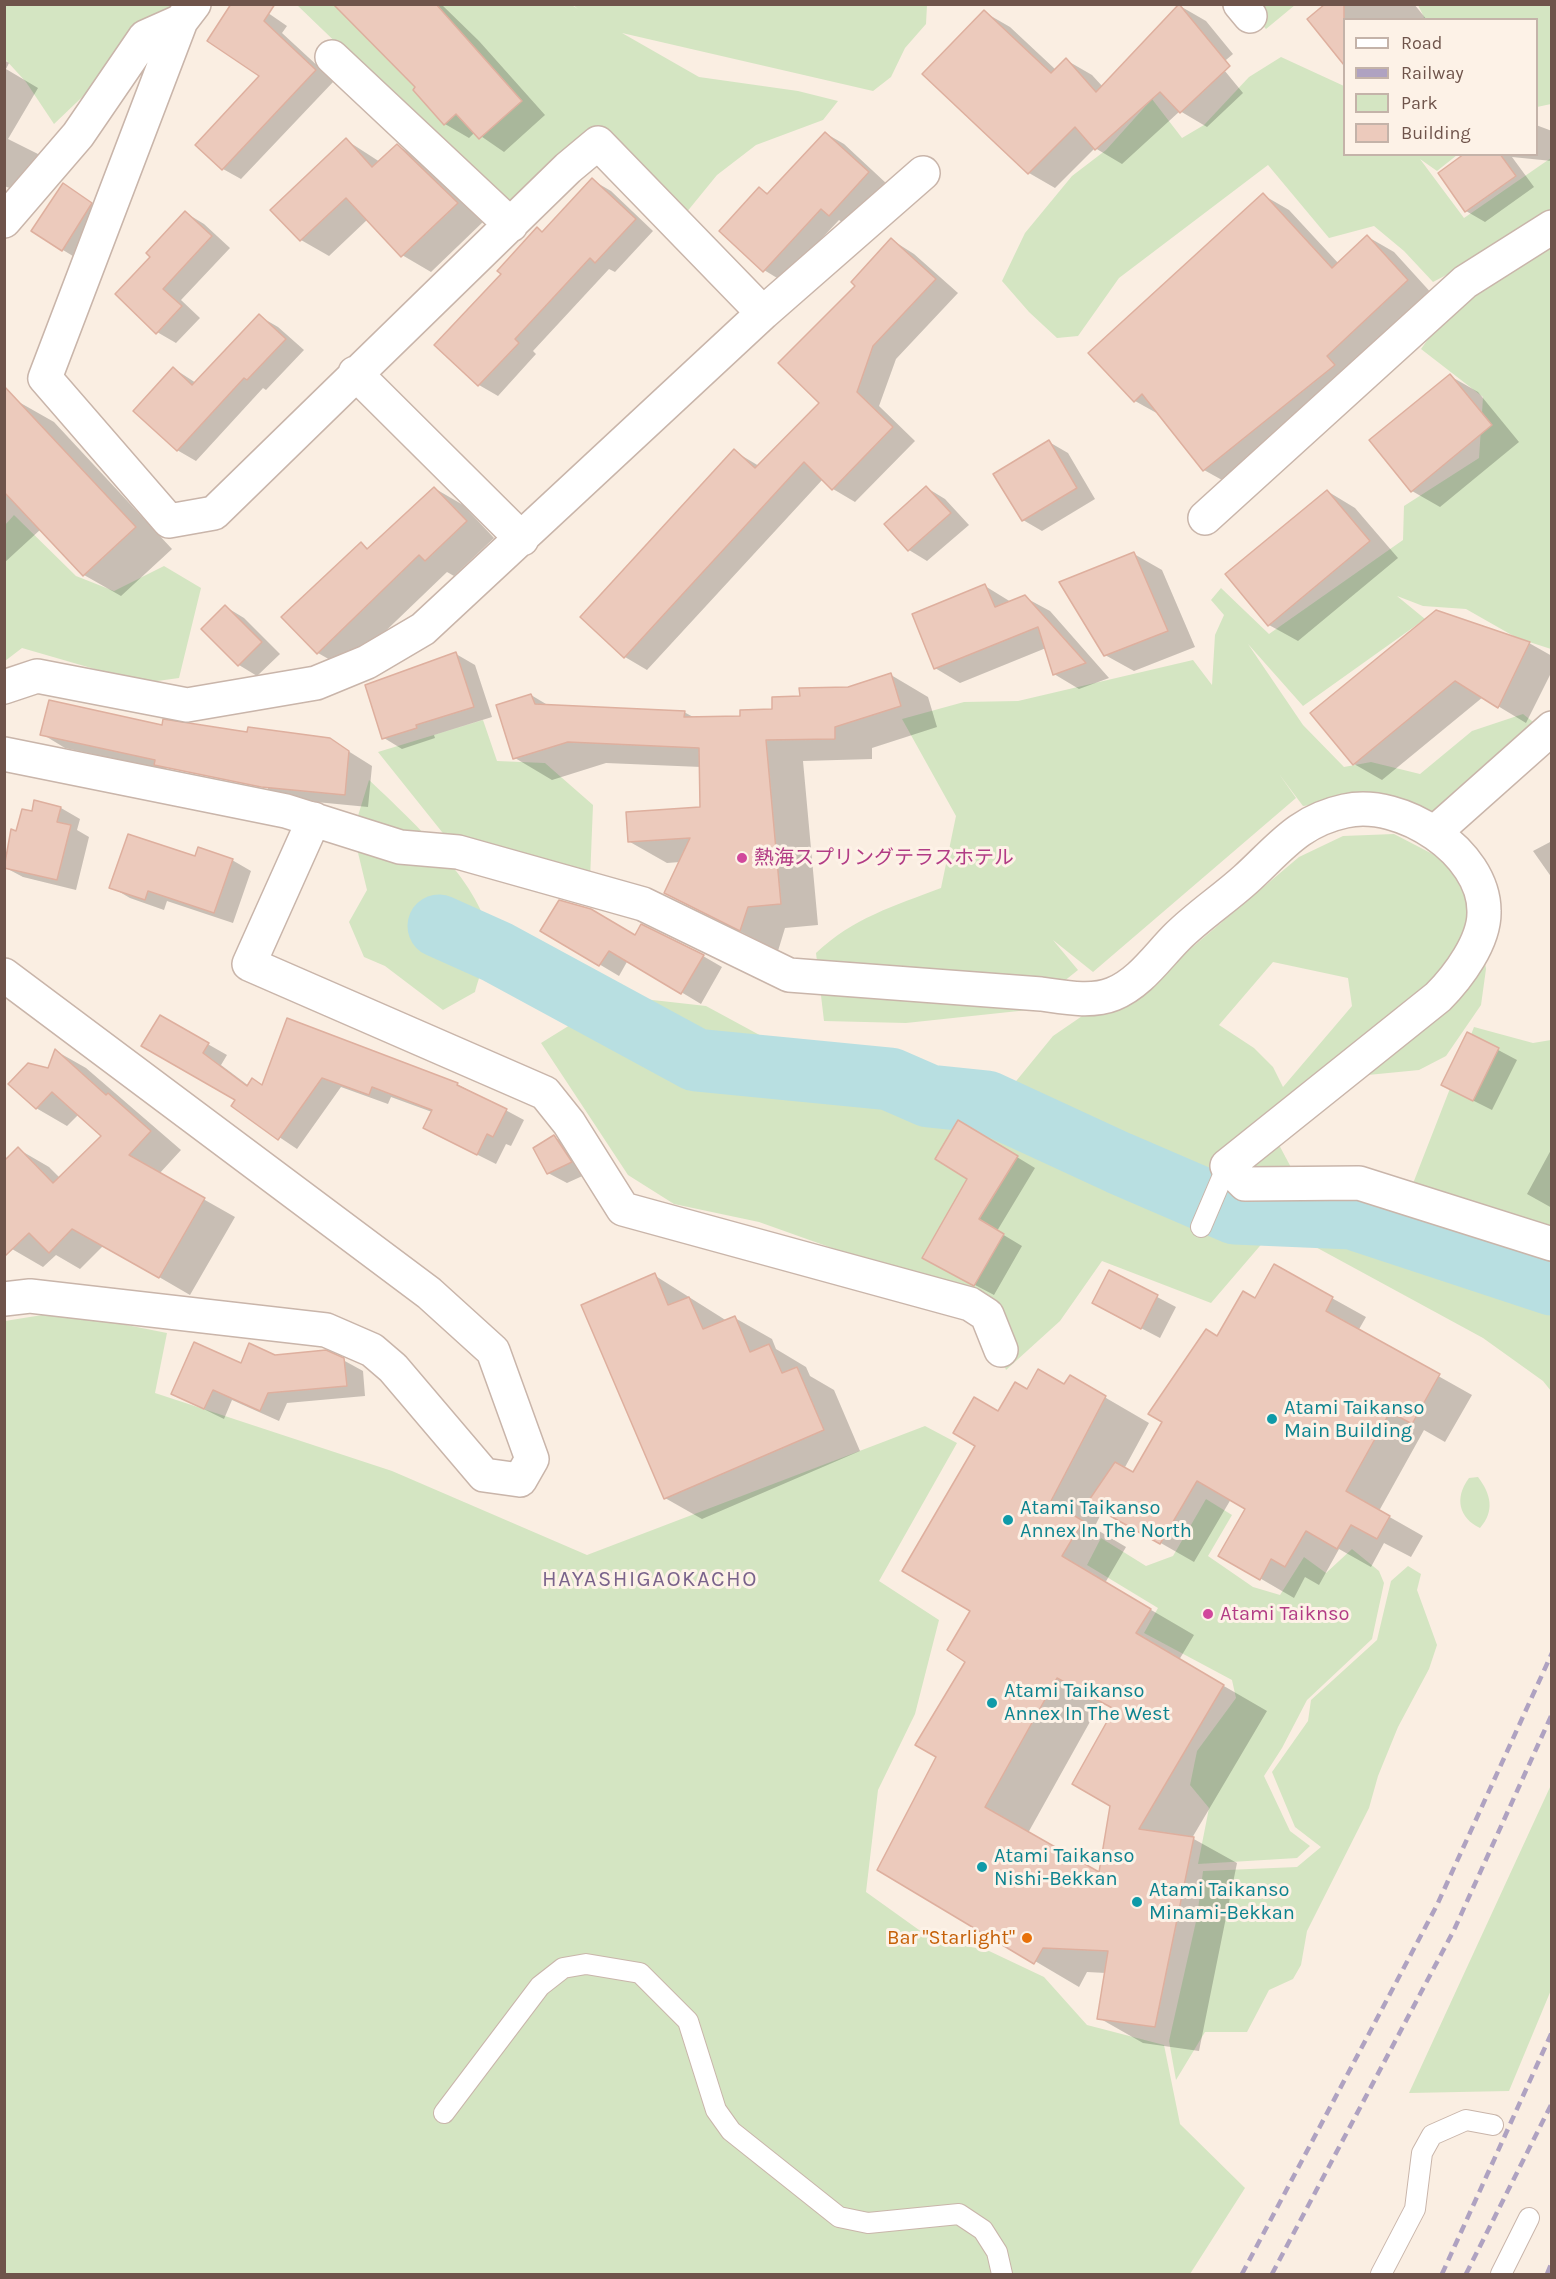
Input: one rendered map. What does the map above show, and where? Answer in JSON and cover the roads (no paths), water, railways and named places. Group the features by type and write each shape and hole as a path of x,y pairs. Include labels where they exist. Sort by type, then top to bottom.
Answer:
{"street":[{"path":"4,220 78,135 145,37 187,13"},
{"path":"187,13 45,378 169,521 214,513 568,168 598,142 764,313"},
{"path":"332,57 511,225"},
{"path":"4,687 36,675 187,705 316,683 367,662 423,629 764,313 923,173"},
{"path":"1205,518 1465,282 1551,227"},
{"path":"356,374 522,539"},
{"path":"1434,833 1551,728"},
{"path":"4,754 286,811 400,847 458,852 643,904 789,975 1041,993 1080,999 1112,995 1140,977 1177,937 1246,879 1291,834 1318,820 1347,810 1379,811 1411,818 1434,833 1460,856 1480,884 1485,912 1478,938 1463,966 1438,997 1227,1166 1245,1184 1359,1183 1551,1244"},
{"path":"314,819 249,964 545,1093 569,1123 623,1209 970,1304 987,1315 1001,1350"},
{"path":"4,975 429,1293 493,1351 532,1459 520,1480 484,1475 393,1368 372,1350 326,1330 30,1296 4,1299"}],"lane":[{"path":"1201,1227 1227,1166"},
{"path":"444,2113 540,1986 563,1968 585,1964 640,1973 688,2021 716,2110 731,2131 839,2217 868,2223 958,2214 983,2230 997,2252 1002,2274"},
{"path":"1381,2274 1415,2209 1422,2153 1432,2135 1467,2120 1493,2125"},
{"path":"1501,2274 1529,2218"}],"waterway":[{"path":"439,926 497,952 696,1060 890,1079 929,1096 987,1102 1235,1213 1352,1218 1552,1284"}],"railway":[{"path":"1242,2274 1437,1905 1552,1653"},
{"path":"1272,2274 1454,1930 1552,1714"},
{"path":"1442,2274 1552,2032"},
{"path":"1466,2274 1552,2103"},
{"path":"1547,2274 1552,2262"}],"place":[{"name":"熱海スプリングテラスホテル","path":"742,858"},
{"name":"Atami Taikanso Main Building","path":"1272,1419"},
{"name":"Atami Taikanso Annex In The North","path":"1008,1520"},
{"name":"Atami Taiknso","path":"1208,1614"},
{"name":"Atami Taikanso Annex In The West","path":"992,1703"},
{"name":"Atami Taikanso Nishi-Bekkan","path":"982,1867"},
{"name":"Atami Taikanso Minami-Bekkan","path":"1137,1902"},
{"name":"Bar \"Starlight\"","path":"1027,1938"}],"district":[{"name":"HAYASHIGAOKACHO","path":"650,1580"}]}
